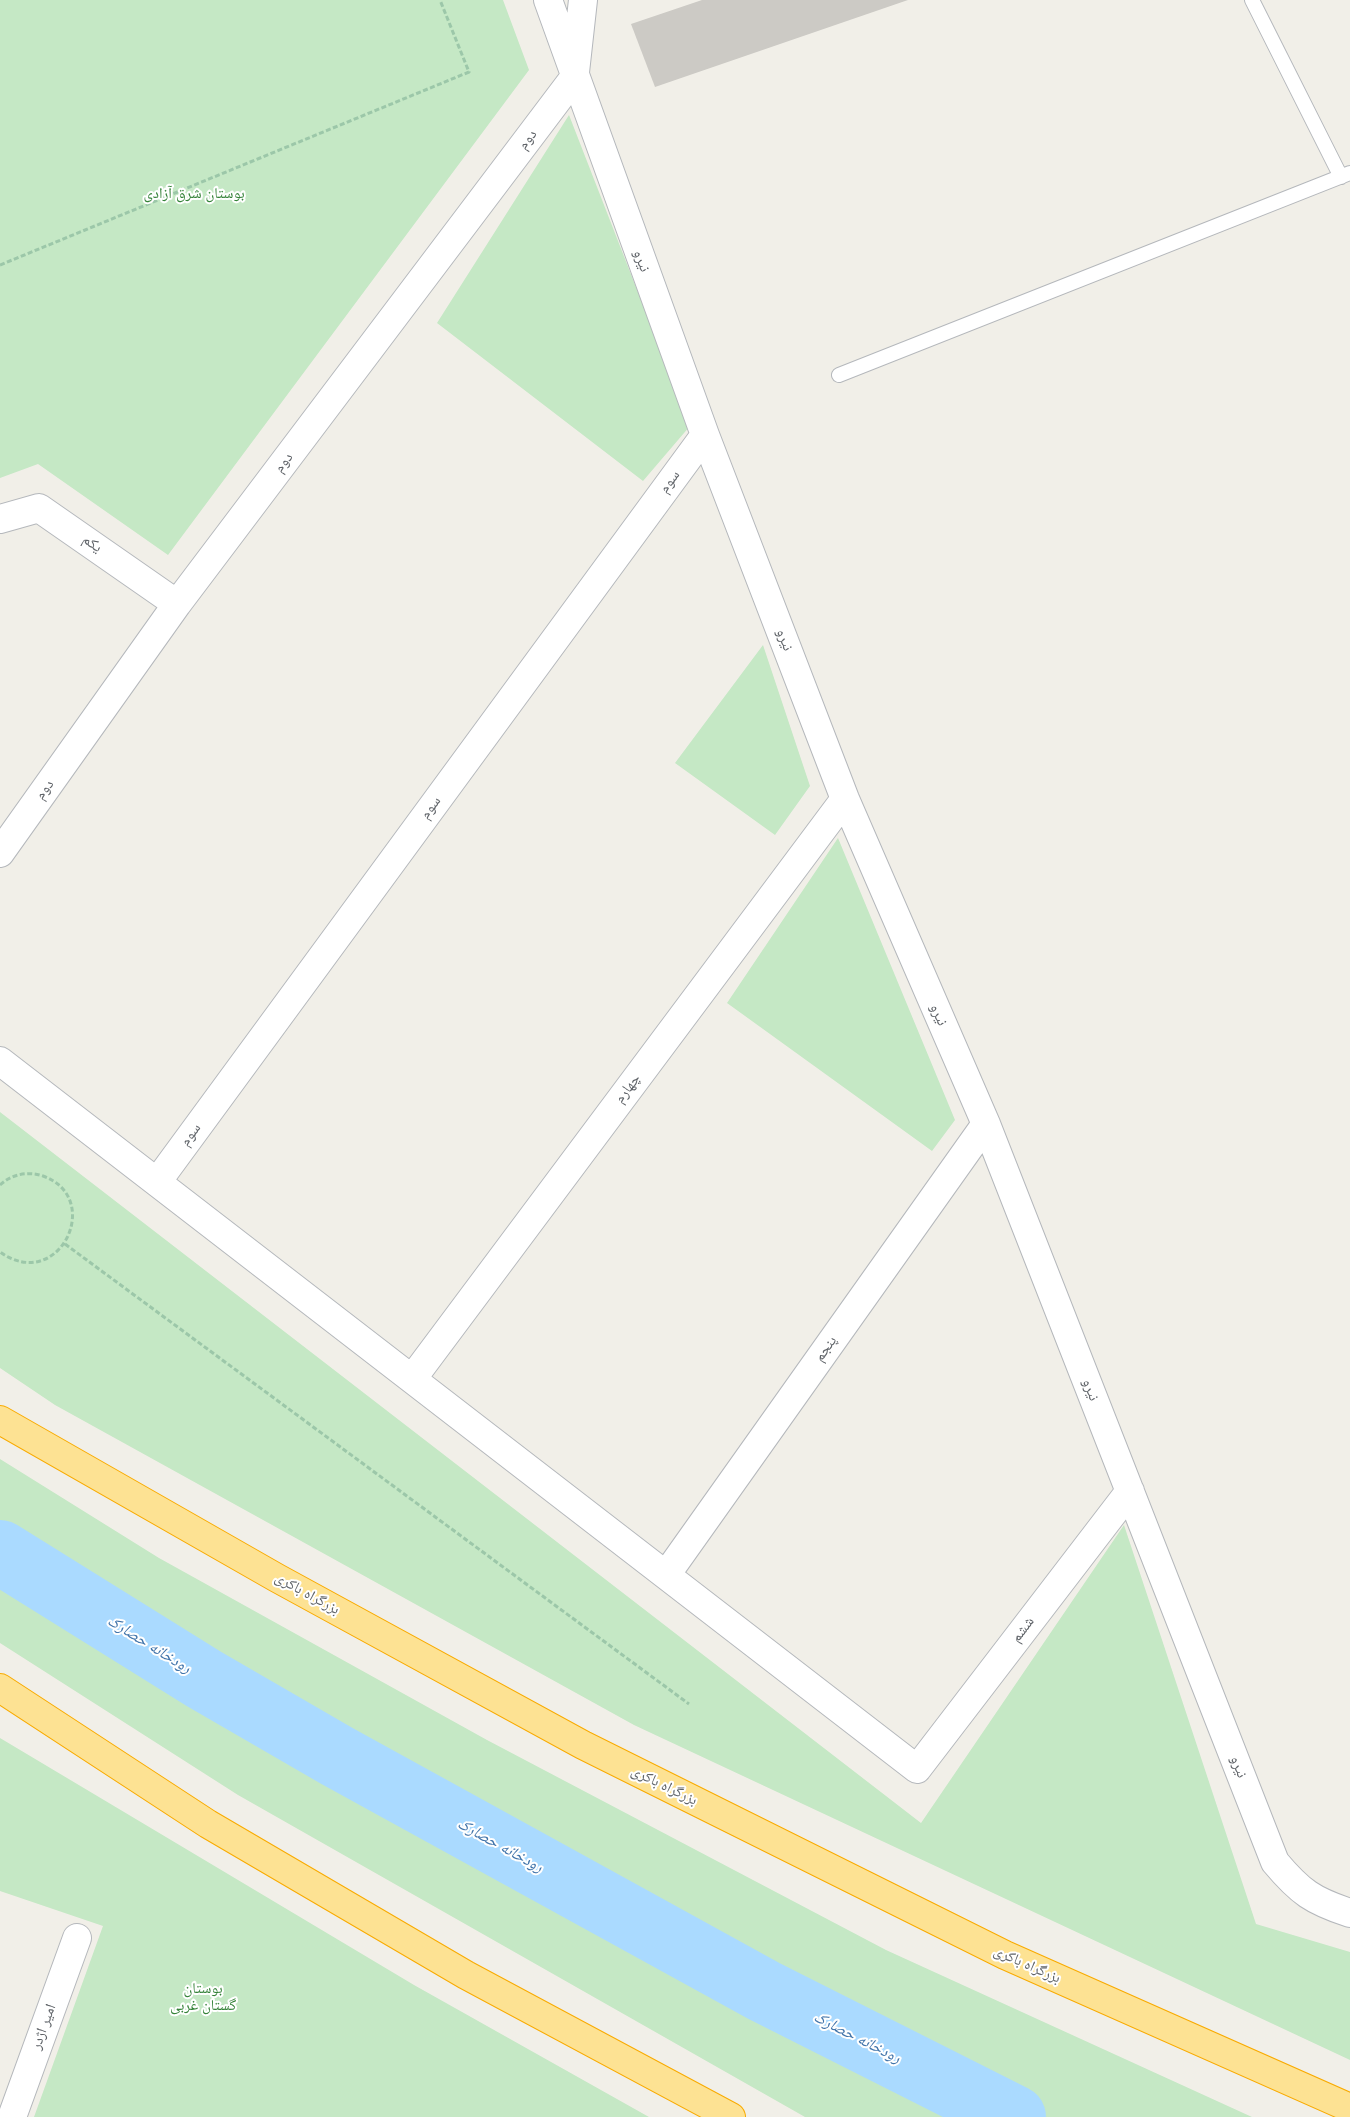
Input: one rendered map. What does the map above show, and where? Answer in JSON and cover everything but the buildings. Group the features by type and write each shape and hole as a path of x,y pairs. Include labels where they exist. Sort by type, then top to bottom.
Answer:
{"highway":[{"name":"بزرگراه باکری","path":"0,1420 268,1573 583,1745 1005,1955 1350,2108"},
{"path":"0,1688 208,1824 276,1864 466,1975 731,2117"}],"street":[{"name":"نیرو","path":"548,0 574,78 705,435 844,799 986,1124 1275,1862 1295,1886 1325,1905 1350,1913"},
{"name":"نیرو","path":"574,78 584,0"},
{"name":"دوم","path":"0,853 178,604 574,78"},
{"name":"سوم","path":"156,1182 705,435"},
{"name":"یکم","path":"0,519 39,508 178,604"},
{"name":"چهارم","path":"412,1379 844,799"},
{"path":"0,1061 666,1575"},
{"name":"پنجم","path":"666,1575 986,1124"},
{"name":"ششم","path":"666,1575 917,1769 1130,1491"},
{"name":"امیر اژدر","path":"12,2117 76,1938"}],"lane":[{"path":"839,375 1345,175 1252,0"}],"path":[{"path":"0,265 469,72 440,0"},
{"path":"0,1185 7,1179 22,1174 36,1174 51,1179 62,1188 70,1201 73,1216 72,1231 65,1244 55,1254 27,1263 13,1260 0,1252"},
{"path":"65,1244 689,1704"}],"green space":[{"name":"بوستان شرق آزادی","path":"0,0 503,0 529,70 168,555 38,464 0,478"},
{"path":"569,115 690,426 643,481 437,323"},
{"path":"763,645 810,786 775,835 675,763"},
{"path":"838,838 955,1120 932,1151 727,1003"},
{"path":"0,1112 921,1823 1124,1525 1256,1924 1350,1952 1350,2060 634,1725 55,1405 0,1368"},
{"path":"0,1459 159,1558 487,1740 886,1950 1252,2117 805,2117 238,1795 0,1643"},
{"name":"بوستان گستان غربی","path":"0,1738 414,1985 649,2117 34,2117 103,1926 0,1891"}],"waterway":[{"name":"رودخانه حصارک","path":"0,1552 204,1679 337,1756 764,1991 1014,2117"}]}
